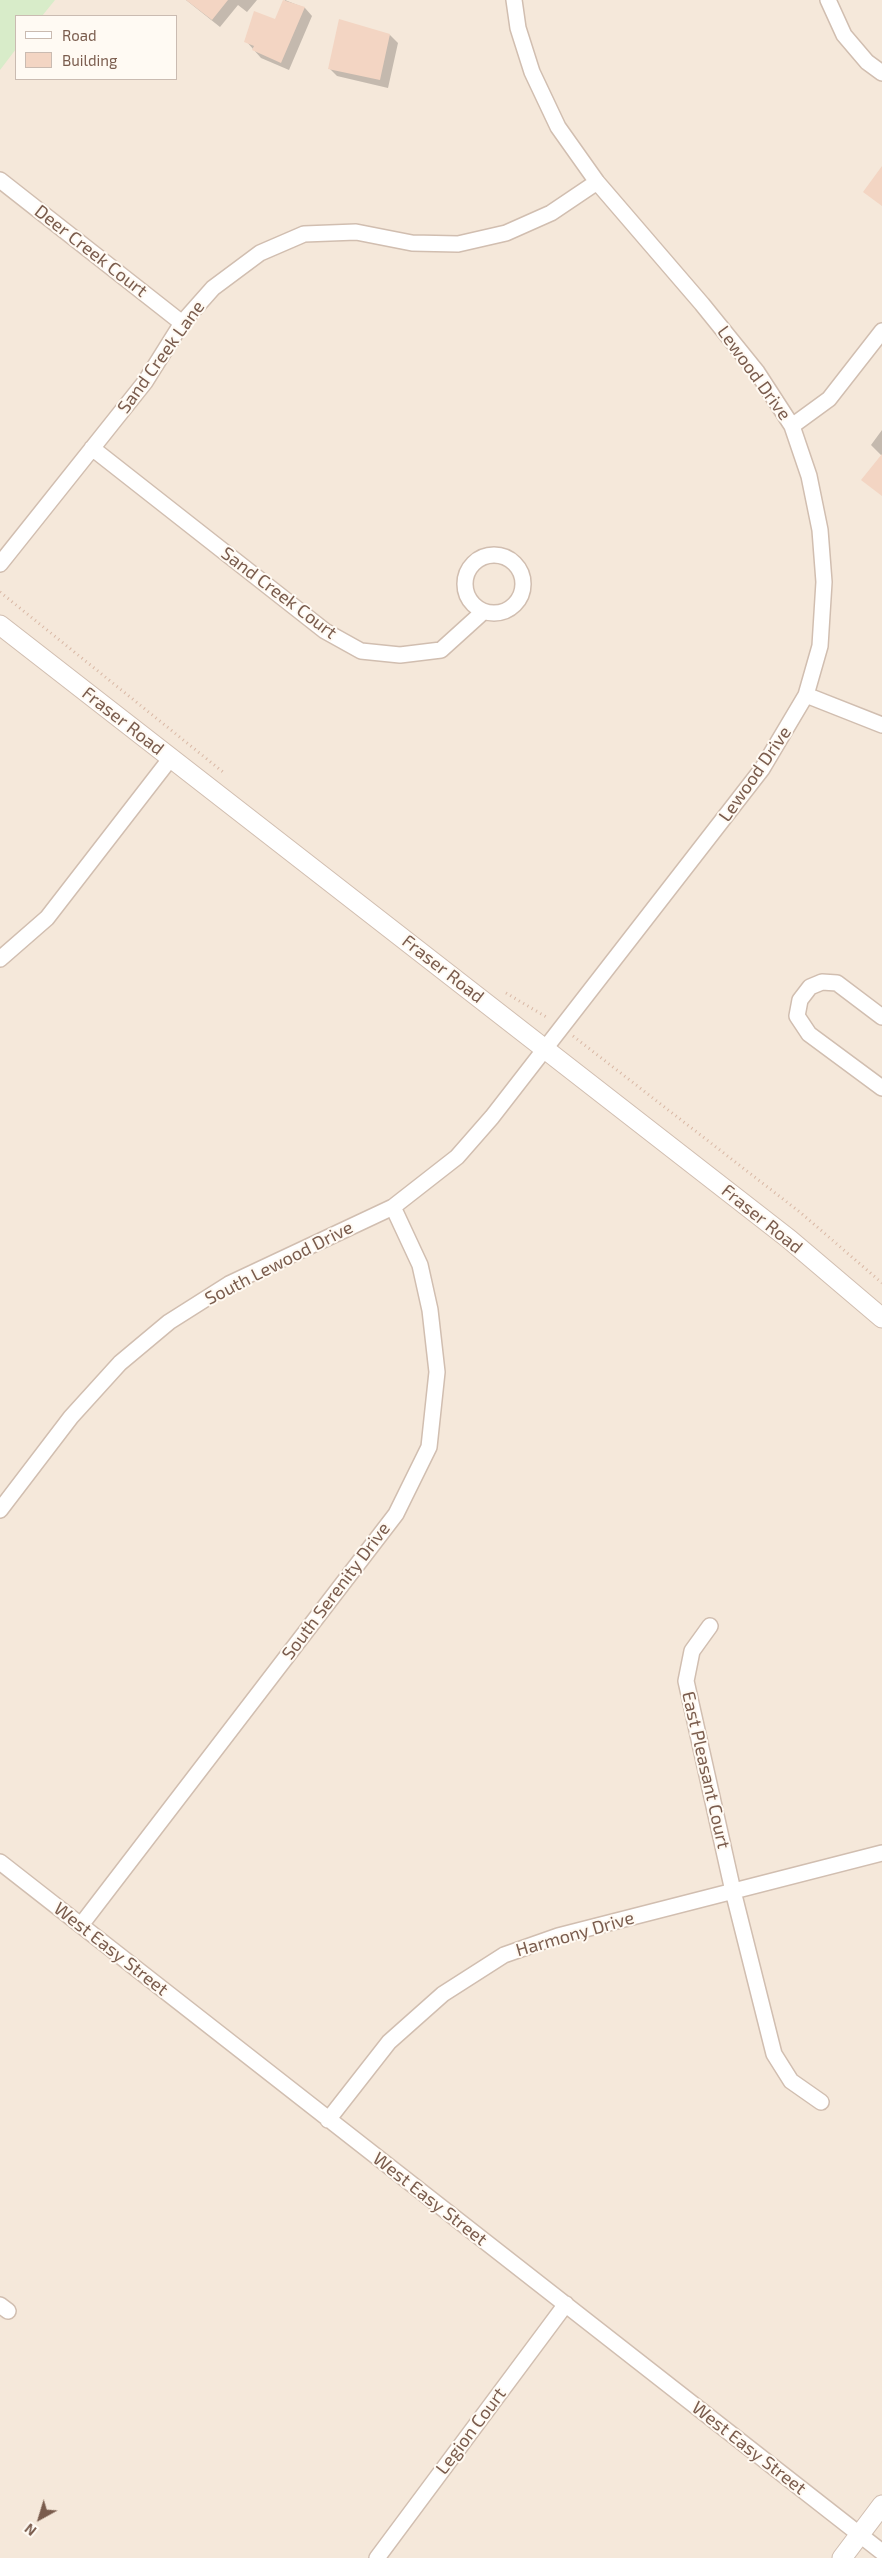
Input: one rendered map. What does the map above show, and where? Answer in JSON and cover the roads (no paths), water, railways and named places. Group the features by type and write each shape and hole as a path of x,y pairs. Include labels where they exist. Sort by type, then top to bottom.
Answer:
{"street":[{"name":"Lewood Drive","path":"514,0 518,28 532,72 558,127 597,182 702,304 757,372 792,426 809,476 820,530 824,582 820,646 806,696 762,769 545,1048"},
{"path":"828,0 844,35 867,62 882,73"},
{"name":"Deer Creek Court","path":"0,180 182,323"},
{"name":"Sand Creek Lane","path":"0,564 146,382 182,323 213,288 260,253 304,234 356,232 412,243 458,244 506,233 551,213 597,182"},
{"path":"792,426 829,399 882,331"},
{"name":"Sand Creek Court","path":"92,448 325,631 361,650 400,655 441,650 483,612"},
{"name":"Fraser Road","path":"0,625 789,1239 882,1318"},
{"path":"806,696 882,725"},
{"path":"0,959 47,918 170,759"},
{"path":"882,1017 837,983 822,982 810,987 800,1000 797,1016 809,1034 882,1088"},
{"name":"South Lewood Drive","path":"0,1510 72,1417 120,1363 169,1322 229,1284 393,1207 457,1157 492,1117 545,1048"},
{"name":"South Serenity Drive","path":"81,1925 396,1514 429,1446 437,1372 430,1310 420,1264 393,1207"},
{"name":"East Pleasant Court","path":"710,1626 692,1652 686,1681 733,1891 774,2054 791,2081 820,2102"},
{"name":"Harmony Drive","path":"328,2120 389,2042 443,1994 504,1955 558,1936 882,1853"},
{"name":"West Easy Street","path":"0,1862 882,2552"},
{"name":"Legion Court","path":"377,2558 566,2304"},
{"path":"842,2558 882,2505"}]}
